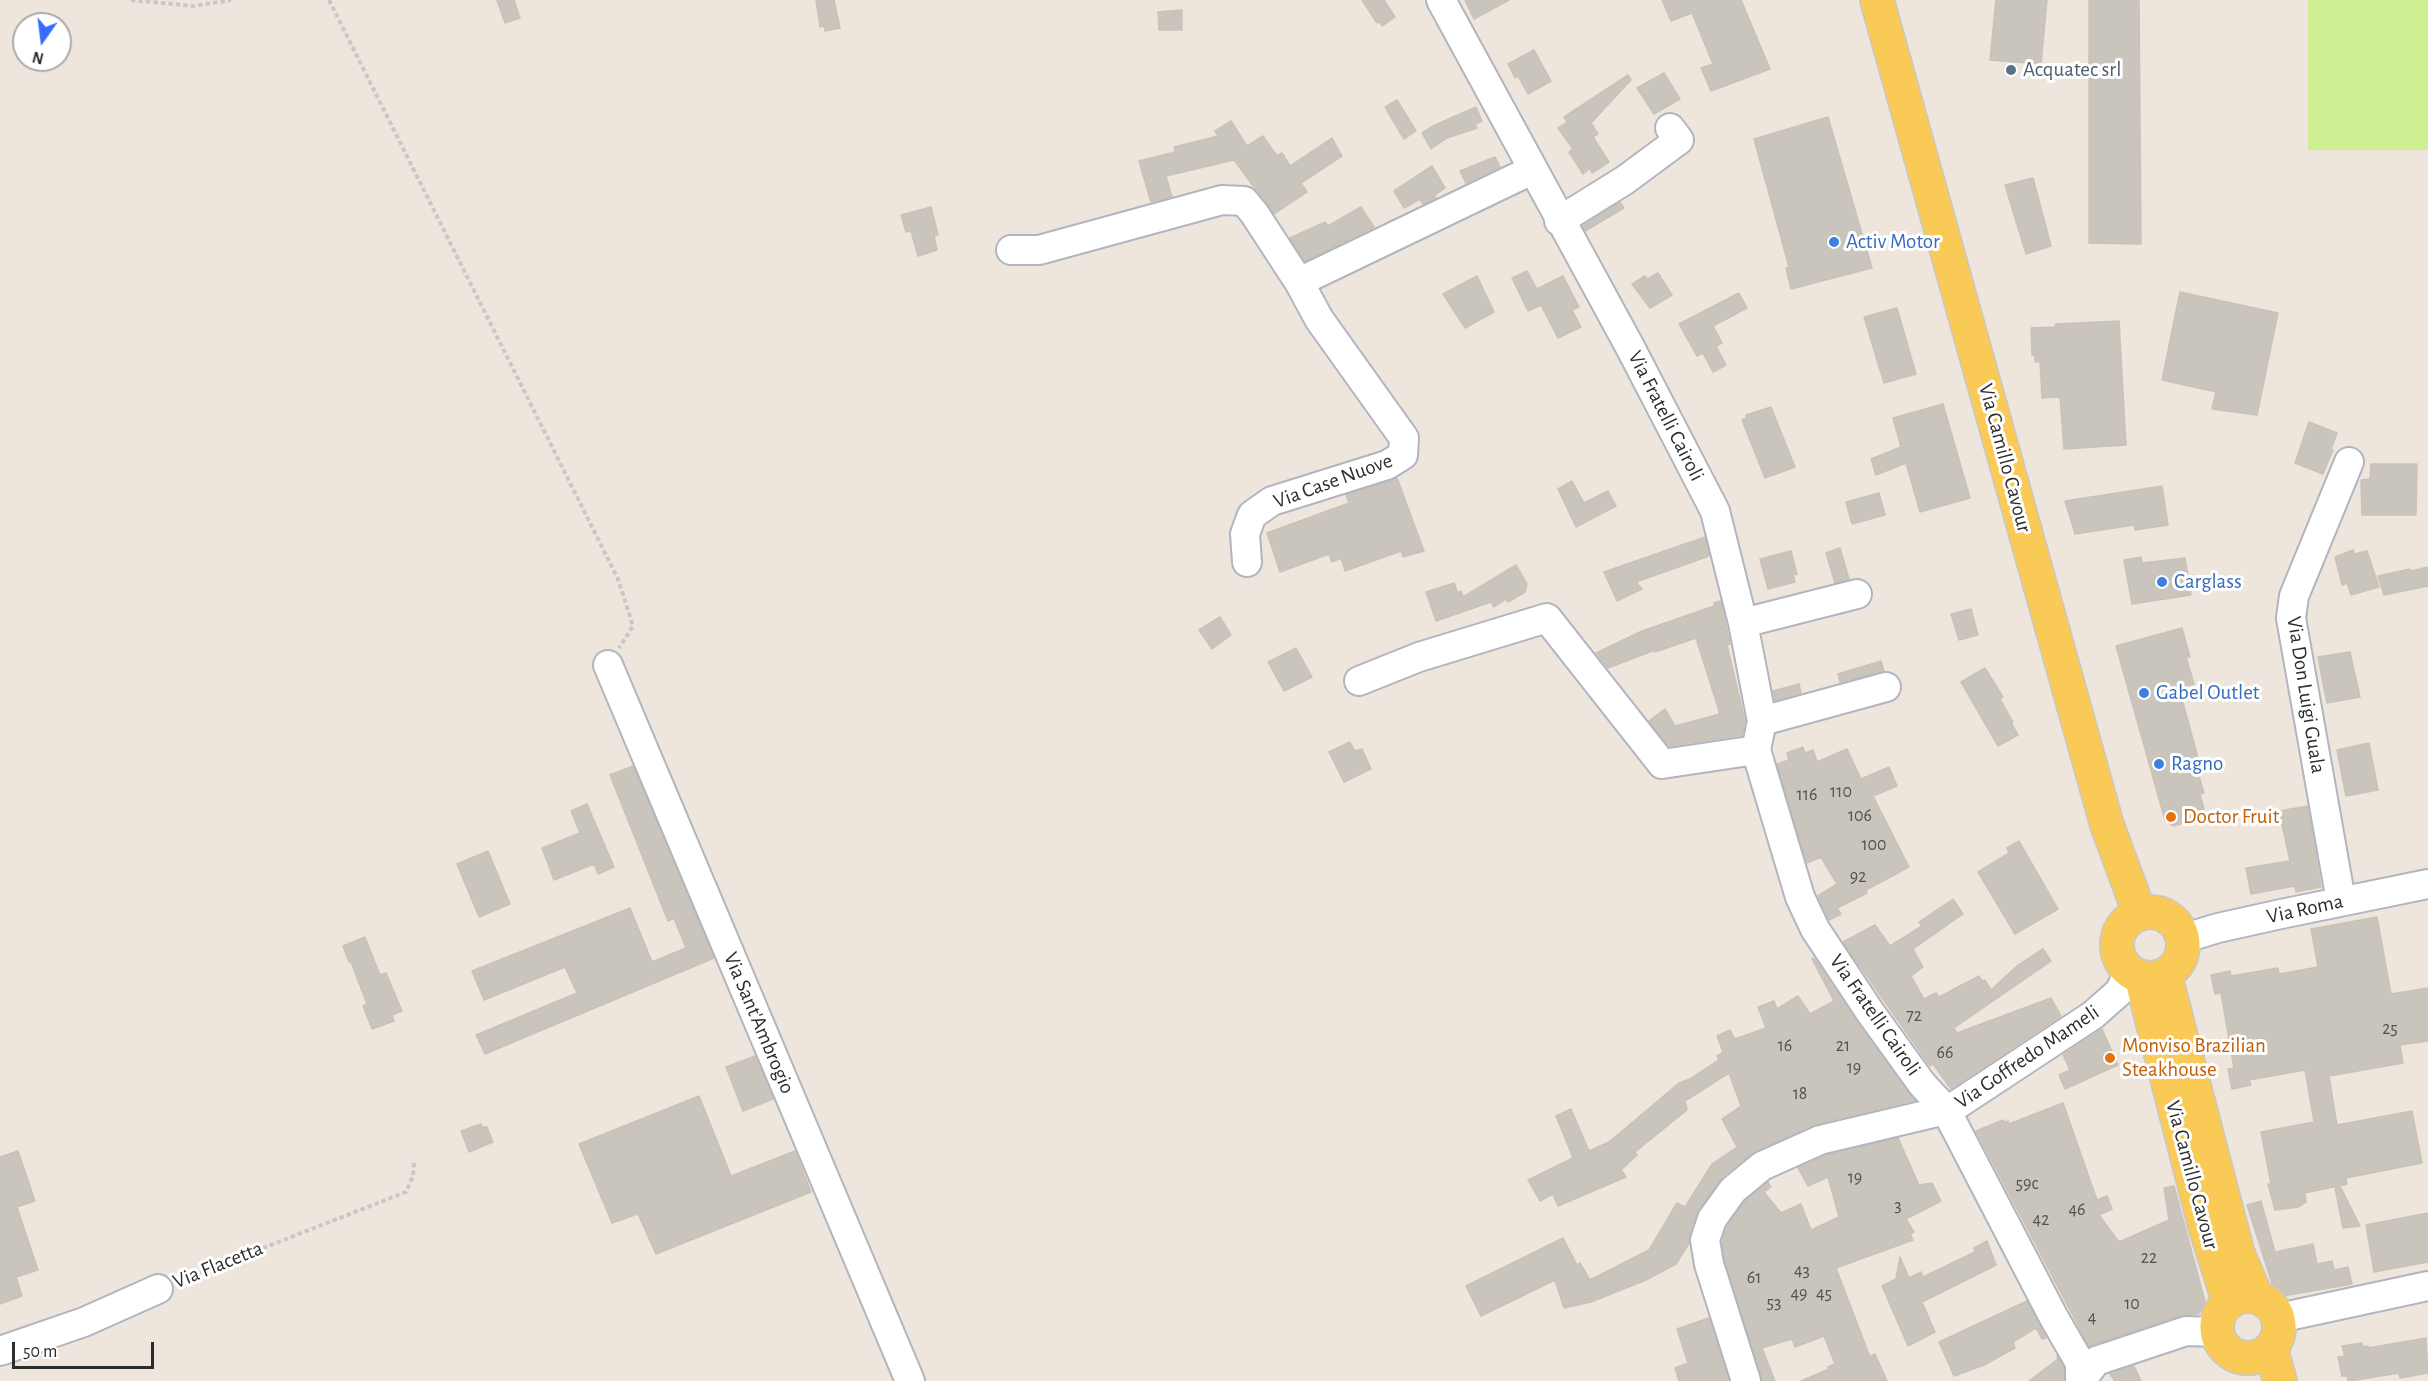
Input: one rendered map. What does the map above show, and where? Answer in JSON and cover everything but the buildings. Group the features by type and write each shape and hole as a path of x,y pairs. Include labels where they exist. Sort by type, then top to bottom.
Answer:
{"main road":[{"name":"Via Camillo Cavour","path":"1877,0 2107,825 2140,914 2124,926 2119,934 2118,954 2145,974 2238,1254 2254,1334 2280,1381"},
{"path":"2140,914 2162,915 2171,920 2178,929 2183,950 2173,969 2145,974"},
{"path":"2217,1332 2219,1316 2254,1334"}],"street":[{"name":"Via Fratelli Cairoli","path":"1441,0 1559,221 1630,346 1715,511 1743,622 1762,721 1756,750 1794,881 1815,928 1870,1012 1916,1076 1946,1110 2053,1316 2080,1363 2080,1381"},
{"path":"1559,221 1625,180 1679,140 1670,128"},
{"path":"1299,282 1532,170"},
{"name":"Via Case Nuove","path":"1011,250 1039,250 1222,200 1244,201 1254,213 1299,282 1319,319 1404,438 1403,455 1387,465 1272,501 1252,515 1245,534 1247,562"},
{"name":"Via Don Luigi Guala","path":"2341,901 2291,618 2294,597 2349,462"},
{"path":"1743,622 1857,594"},
{"path":"1359,681 1419,657 1547,618 1662,764 1756,750"},
{"name":"Via Sant'Ambrogio","path":"608,666 910,1381"},
{"path":"1762,721 1886,687"},
{"name":"Via Roma","path":"2182,939 2218,928 2428,884"},
{"name":"Via Goffredo Mameli","path":"1746,1381 1709,1264 1705,1240 1712,1219 1733,1190 1762,1166 1820,1140 1946,1110 1975,1094 2093,1015 2119,992 2145,974"},
{"path":"2254,1334 2428,1286"},
{"name":"Via Flacetta","path":"0,1351 84,1322 158,1289"},
{"path":"2080,1381 2096,1361 2186,1331 2217,1332"}],"path":[{"path":"131,0 193,6 231,0"},
{"path":"329,0 618,579 633,626 608,666"},
{"name":"Via Flacetta","path":"158,1289 406,1192 414,1176 414,1160"}],"green space":[{"path":"2308,0 2428,0 2428,150 2308,150"}],"place":[{"name":"Acquatec srl","path":"2011,70"},
{"name":"Activ Motor","path":"1834,242"},
{"name":"Carglass","path":"2162,582"},
{"name":"Gabel Outlet","path":"2144,693"},
{"name":"Ragno","path":"2159,764"},
{"name":"Doctor Fruit","path":"2171,817"},
{"name":"Monviso Brazilian Steakhouse","path":"2110,1058"}]}
